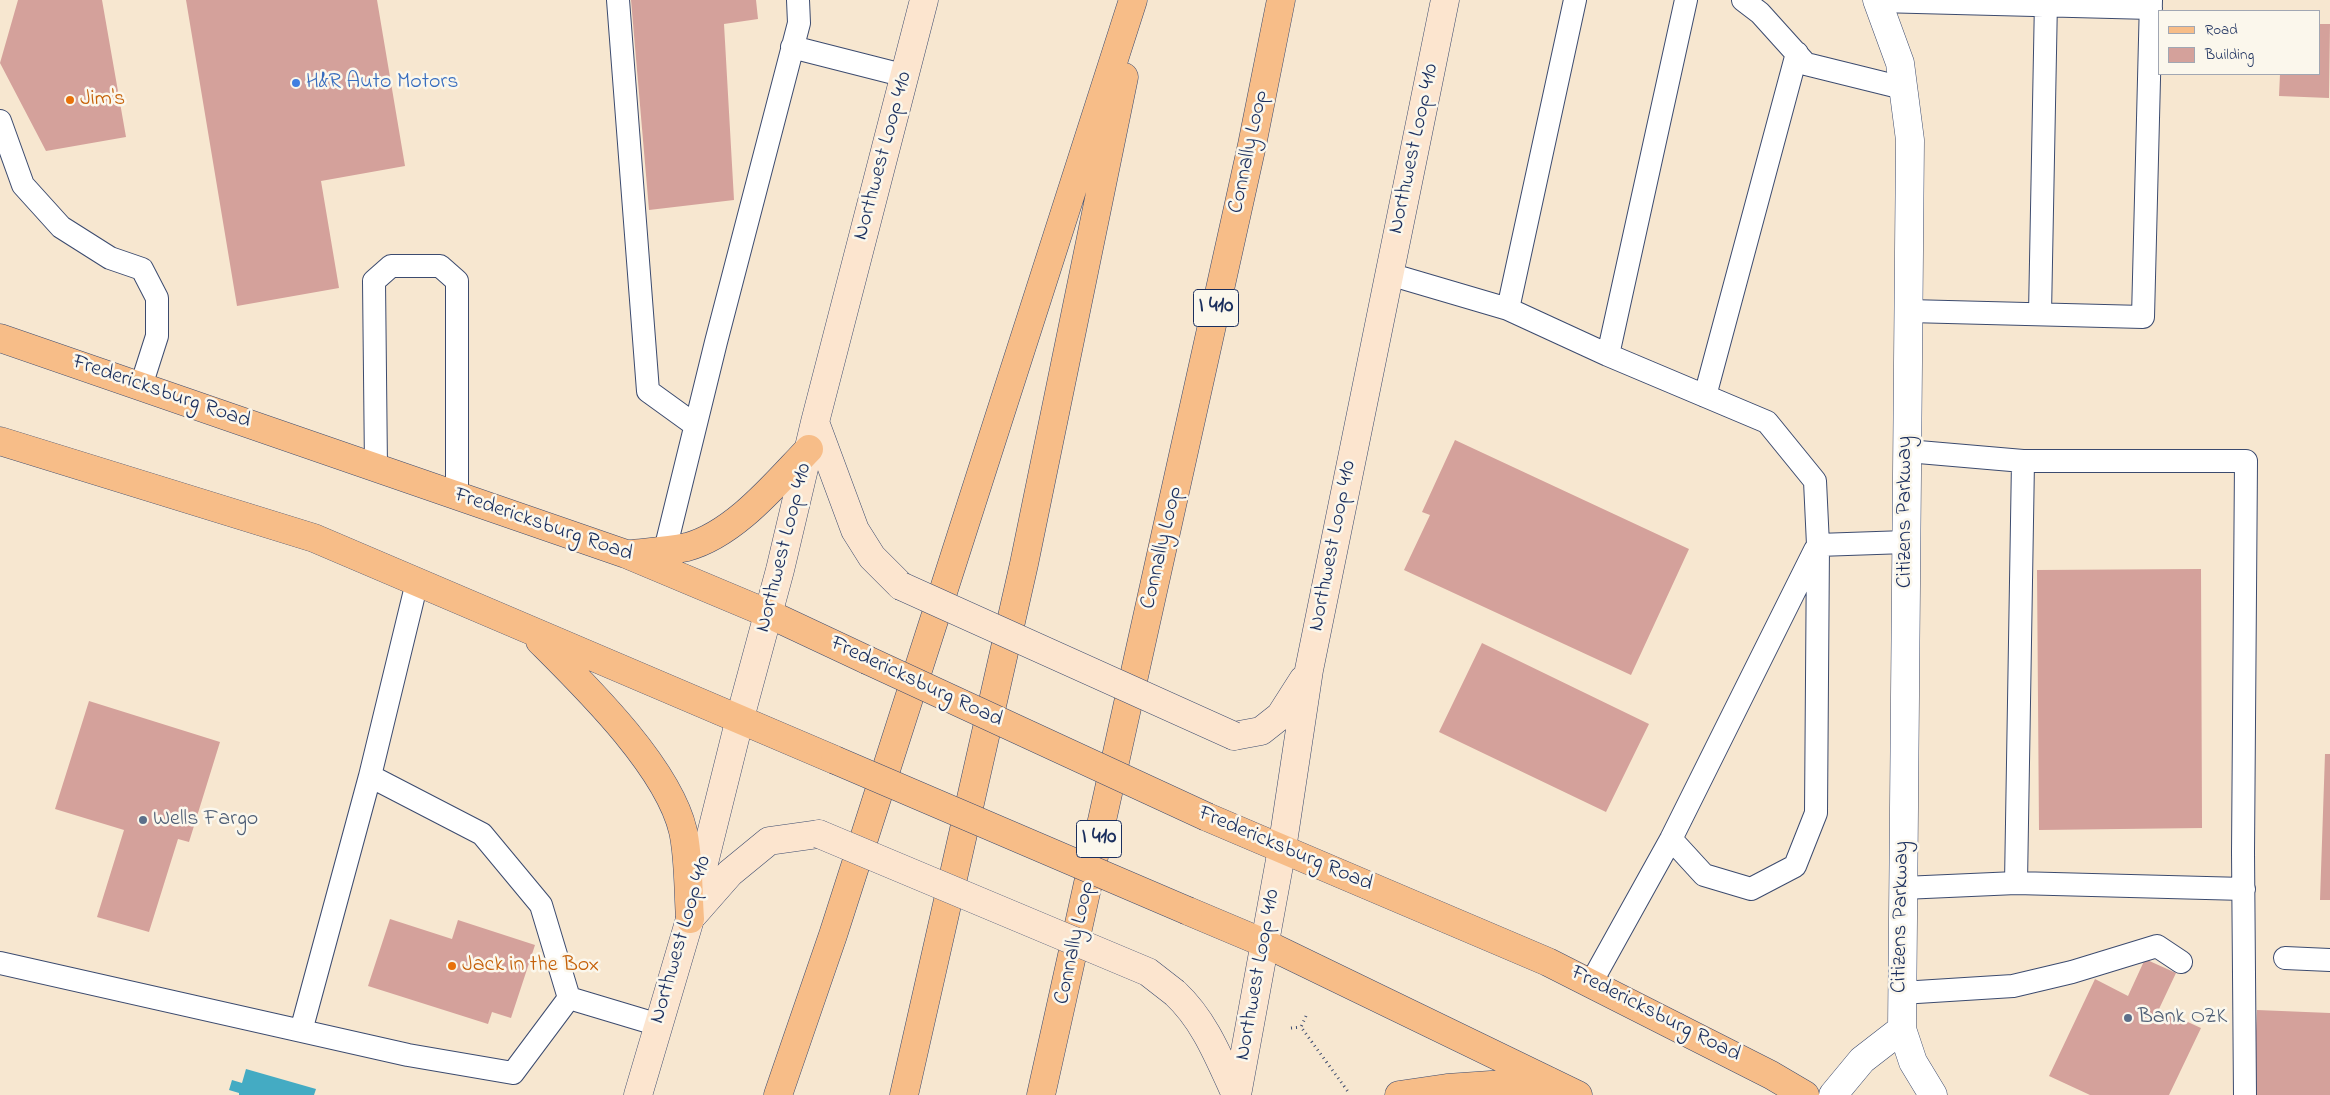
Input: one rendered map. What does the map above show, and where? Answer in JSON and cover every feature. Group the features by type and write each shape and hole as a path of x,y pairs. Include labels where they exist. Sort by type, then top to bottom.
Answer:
{"main road":[{"name":"Northwest Loop 410","path":"638,1095 690,919 740,718 769,614 815,422 906,76 924,0"},
{"path":"778,1095 839,916 1133,0"},
{"path":"904,1095 1024,564 1140,0"},
{"name":"Connally Loop","path":"1041,1095 1050,1063 1252,145 1281,0"},
{"name":"Northwest Loop 410","path":"1236,1095 1282,849 1309,670 1445,0"},
{"name":"Fredericksburg Road","path":"0,338 626,554 769,614 1207,817 1548,962 1771,1075 1805,1095"},
{"path":"815,422 855,530 872,557 901,586 1234,736 1261,731 1280,716 1309,670"},
{"path":"0,441 314,538 1264,943 1578,1095"},
{"path":"626,554 689,546 719,532 735,521 809,449"},
{"path":"530,631 589,689 644,757 668,793 683,831 690,919"},
{"path":"690,919 730,873 769,841 819,834 1148,972 1189,1006 1204,1027 1236,1095"},
{"path":"1046,1095 1050,1063"},
{"path":"1399,1095 1447,1088 1549,1081"}],"street":[{"name":"Citizens Parkway","path":"1878,1 1900,63 1910,140 1902,1029 1913,1062 1933,1095"},
{"path":"1833,1095 1862,1060 1902,1029"}],"lane":[{"path":"618,0 648,391 695,425"},
{"path":"665,550 695,425 792,47 800,23 798,0"},
{"path":"1508,309 1575,0"},
{"path":"1608,355 1686,0"},
{"path":"1743,0 1760,13 1806,64 1903,88"},
{"path":"1878,1 2151,4 2143,317 1909,311"},
{"path":"2040,314 2046,3"},
{"path":"792,47 906,76"},
{"path":"1705,396 1797,53"},
{"path":"0,121 23,185 61,227 110,258 142,269 157,298 156,336 141,386"},
{"path":"376,468 374,281 391,266 440,266 457,281 457,496"},
{"path":"1389,274 1508,309 1608,355 1767,422 1814,481 1818,545 1816,813 1795,866 1751,889 1704,874 1671,839"},
{"path":"1907,451 2023,461 2246,460 2245,1095"},
{"path":"2016,883 2023,461"},
{"path":"1818,545 1906,542"},
{"path":"1591,983 1671,839 1818,545"},
{"path":"301,1031 370,776 417,582"},
{"path":"370,776 482,834 540,905 569,998"},
{"path":"1903,888 2016,883 2244,889"},
{"path":"1901,993 2013,986 2072,972 2157,946 2181,962"},
{"path":"2285,958 2330,960"},
{"path":"0,963 408,1055 514,1073 569,998"},
{"path":"569,998 659,1025"}],"path":[{"path":"1301,1027 1306,1016"},
{"path":"1291,1028 1301,1027"},
{"path":"1301,1027 1349,1092"}],"water":[{"path":"246,1069 316,1089 314,1095 239,1095 239,1093 229,1090 232,1080 242,1083"}],"building":[{"name":"Jim's","path":"18,0 102,0 126,137 46,151 0,63"},
{"name":"H&R Auto Motors","path":"186,0 377,0 405,166 321,181 339,288 237,306"},
{"path":"631,0 756,0 758,19 724,24 734,200 649,210"},
{"path":"2320,24 2330,24 2329,98 2279,96 2280,75 2320,75"},
{"path":"1455,440 1689,549 1631,675 1404,570 1430,515 1422,512"},
{"path":"2201,569 2202,828 2039,830 2037,570"},
{"path":"1482,643 1649,724 1606,812 1439,732"},
{"name":"Wells Fargo","path":"89,701 220,742 189,842 178,839 149,932 97,917 124,830 55,809"},
{"path":"2325,754 2330,754 2330,900 2320,900"},
{"name":"Jack in the Box","path":"390,919 452,939 458,920 535,945 511,1018 492,1012 488,1024 368,986"},
{"name":"Bank OZK","path":"2145,959 2176,973 2159,1009 2201,1028 2169,1095 2090,1095 2049,1076 2095,979 2128,996"},
{"path":"2257,1010 2330,1013 2330,1095 2253,1095"}],"place":[{"name":"H&R Auto Motors","path":"296,83"},
{"name":"Jim's","path":"70,100"},
{"name":"Wells Fargo","path":"143,820"},
{"name":"Jack in the Box","path":"452,966"},
{"name":"Bank OZK","path":"2128,1018"}]}
